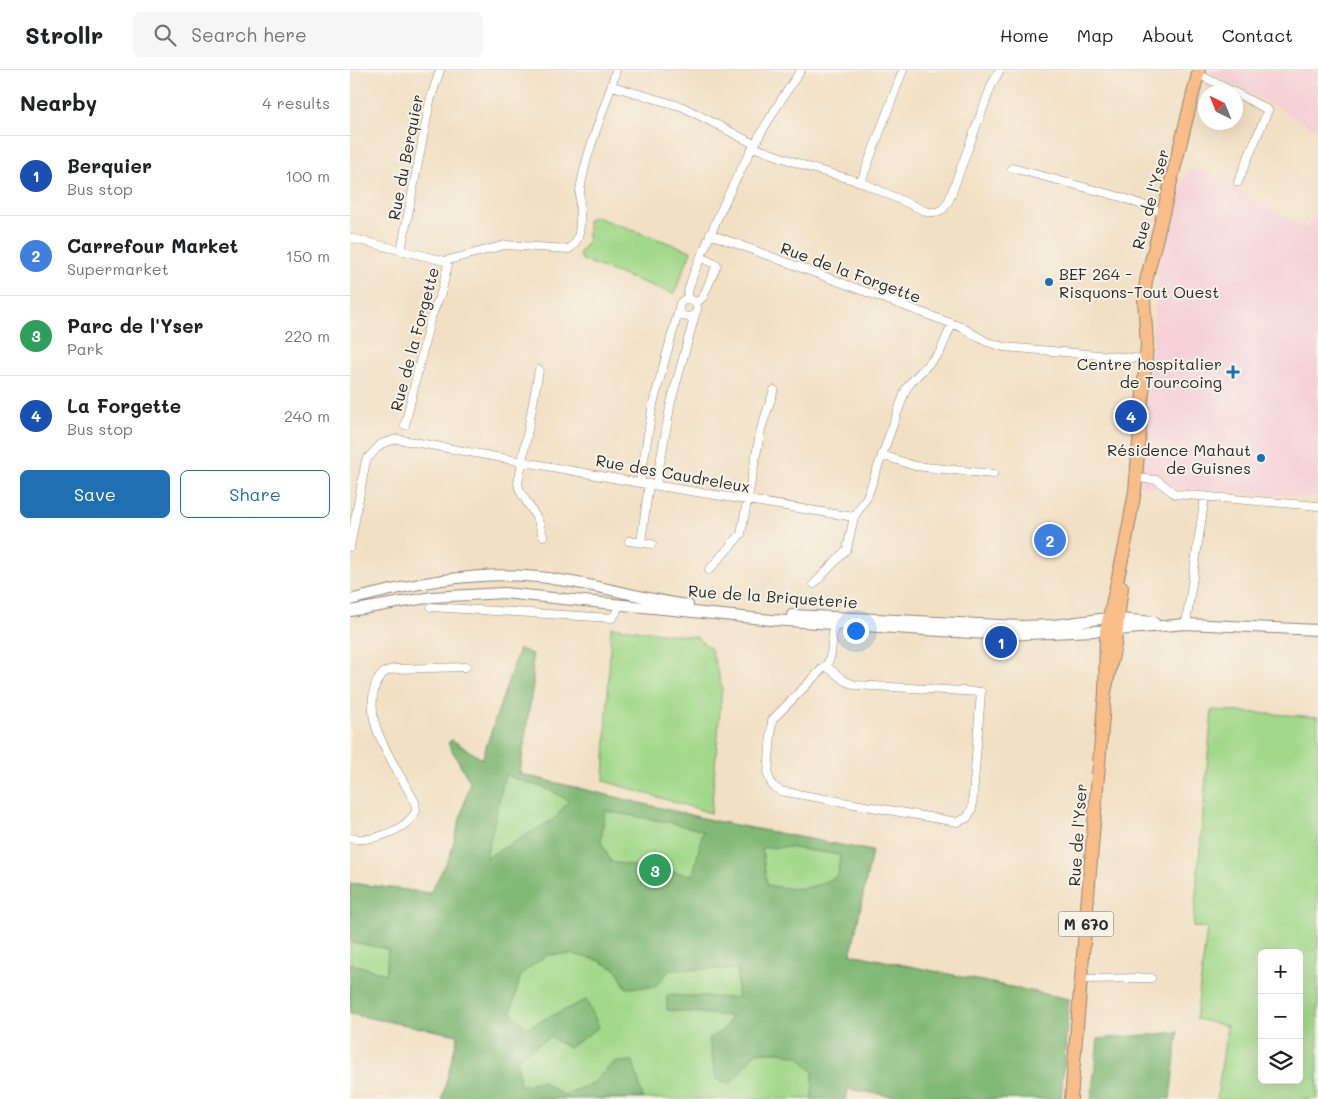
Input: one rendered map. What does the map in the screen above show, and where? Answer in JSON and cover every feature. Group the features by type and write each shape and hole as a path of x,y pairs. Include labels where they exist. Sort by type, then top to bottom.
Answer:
{"main road":[{"name":"Rue de l'Yser","path":"1071,1099 1111,630 1136,478 1146,359 1144,292 1147,271 1164,213 1199,72"}],"street":[{"name":"Rue du Berquier","path":"401,251 430,101 440,70"},
{"path":"350,238 433,259 449,260 506,245 565,250 574,246 579,233 579,199 584,173 616,70"},
{"path":"688,299 688,289 728,195 754,146 801,70"},
{"path":"861,182 902,70"},
{"path":"612,86 679,105 754,146 811,168 861,182 927,212 938,212 944,209 992,84 1000,70"},
{"path":"1199,72 1221,85"},
{"path":"1238,182 1268,110 1243,97"},
{"path":"1012,168 1121,197 1164,213"},
{"name":"Rue de la Forgette","path":"710,234 952,324 987,342 1004,346 1146,359"},
{"path":"696,303 703,297 717,265 701,257"},
{"name":"Rue de la Forgette","path":"405,424 430,320 442,290 449,260"},
{"path":"688,299 696,303"},
{"path":"640,483 653,404 679,310 682,302 688,299"},
{"path":"641,542 671,402 697,309 696,303"},
{"path":"679,310 685,317 694,315"},
{"path":"814,584 847,549 854,517 866,498 906,389 940,352 952,324"},
{"path":"539,370 522,460 519,488 538,520 543,536"},
{"path":"709,570 741,534 761,429 774,390"},
{"name":"Rue des Caudreleux","path":"350,547 366,460 381,444 401,439 640,483 854,517"},
{"path":"882,456 915,466 993,474"},
{"path":"1136,478 1157,480 1175,494 1318,506"},
{"path":"1186,624 1204,496"},
{"path":"629,541 652,544"},
{"name":"Rue de la Briqueterie","path":"350,600 432,582 484,575 538,577 652,599 726,610 1011,635 1111,630 1173,624"},
{"path":"605,589 619,604"},
{"name":"Rue de la Briqueterie","path":"350,611 406,600 480,593 544,596 619,604 834,620 1021,626 1054,625 1113,617 1173,624"},
{"path":"431,607 612,618 619,604 626,600 652,599"},
{"path":"826,666 845,681 855,685 981,692 972,809 967,818 957,822 780,791 772,785 768,775 772,720 826,666 831,654 834,620"},
{"path":"1173,624 1318,630"},
{"path":"350,838 363,840 381,836 406,823 416,812 415,802 376,727 374,706 377,678 384,672 394,669 466,668"},
{"path":"1082,979 1151,978"}],"shaded area":[{"path":"1208,70 1318,70 1318,130 1243,89 1243,85 1236,85"},
{"name":"Centre hospitalier de Tourcoing","path":"1187,170 1203,171 1306,228 1318,212 1318,497 1138,486 1160,259"}],"green space":[{"path":"596,217 691,251 674,294 582,260 579,254 588,241 588,219"},
{"path":"611,627 696,637 711,649 722,687 711,813 604,781"},
{"path":"519,649 532,654 533,684 520,774 715,821 872,851 851,954 1069,999 1061,1099 911,1099 848,1089 846,1099 442,1099 458,1035 350,1014 350,883 430,893 450,856 470,782 448,743 452,740 482,759"},
{"path":"519,649 532,654 533,684 519,774 715,821 872,851 851,954 1069,999 1061,1099 911,1099 848,1089 846,1099 812,1099 813,1072 799,1057 781,1052 756,1052 730,1084 716,1079 709,1039 725,1028 731,1016 667,1010 667,995 737,998 738,969 670,970 655,987 626,988 617,970 598,960 572,954 547,955 521,974 511,1012 526,1028 586,1000 599,1027 569,1048 550,1037 517,1058 520,1085 542,1081 563,1095 593,1083 614,1062 633,1061 643,1098 442,1099 458,1035 350,1014 350,963 386,974 388,949 350,942 350,883 430,893 450,856 470,782 448,743 452,740 482,759","holes":["505,775 550,790 569,801 554,819 486,858","605,811 668,822 703,831 693,875 611,862 601,842","786,847 840,855 838,875 820,884 804,888 767,885 762,848"]},
{"path":"1212,710 1318,717 1318,1099 1217,1099 1227,1026 1196,1019 1207,928 1193,927"},
{"path":"1178,1032 1170,1099 1091,1099 1098,1039"}],"place":[{"name":"BEF 264 - Risquons-Tout Ouest","path":"1049,282"},
{"name":"Centre hospitalier de Tourcoing","path":"1233,372"},
{"name":"La Forgette","path":"1131,416"},
{"name":"Résidence Mahaut de Guisnes","path":"1261,458"},
{"name":"Carrefour Market","path":"1050,540"},
{"name":"Berquier","path":"1001,642"},
{"name":"Parc de l'Yser","path":"655,870"}]}
